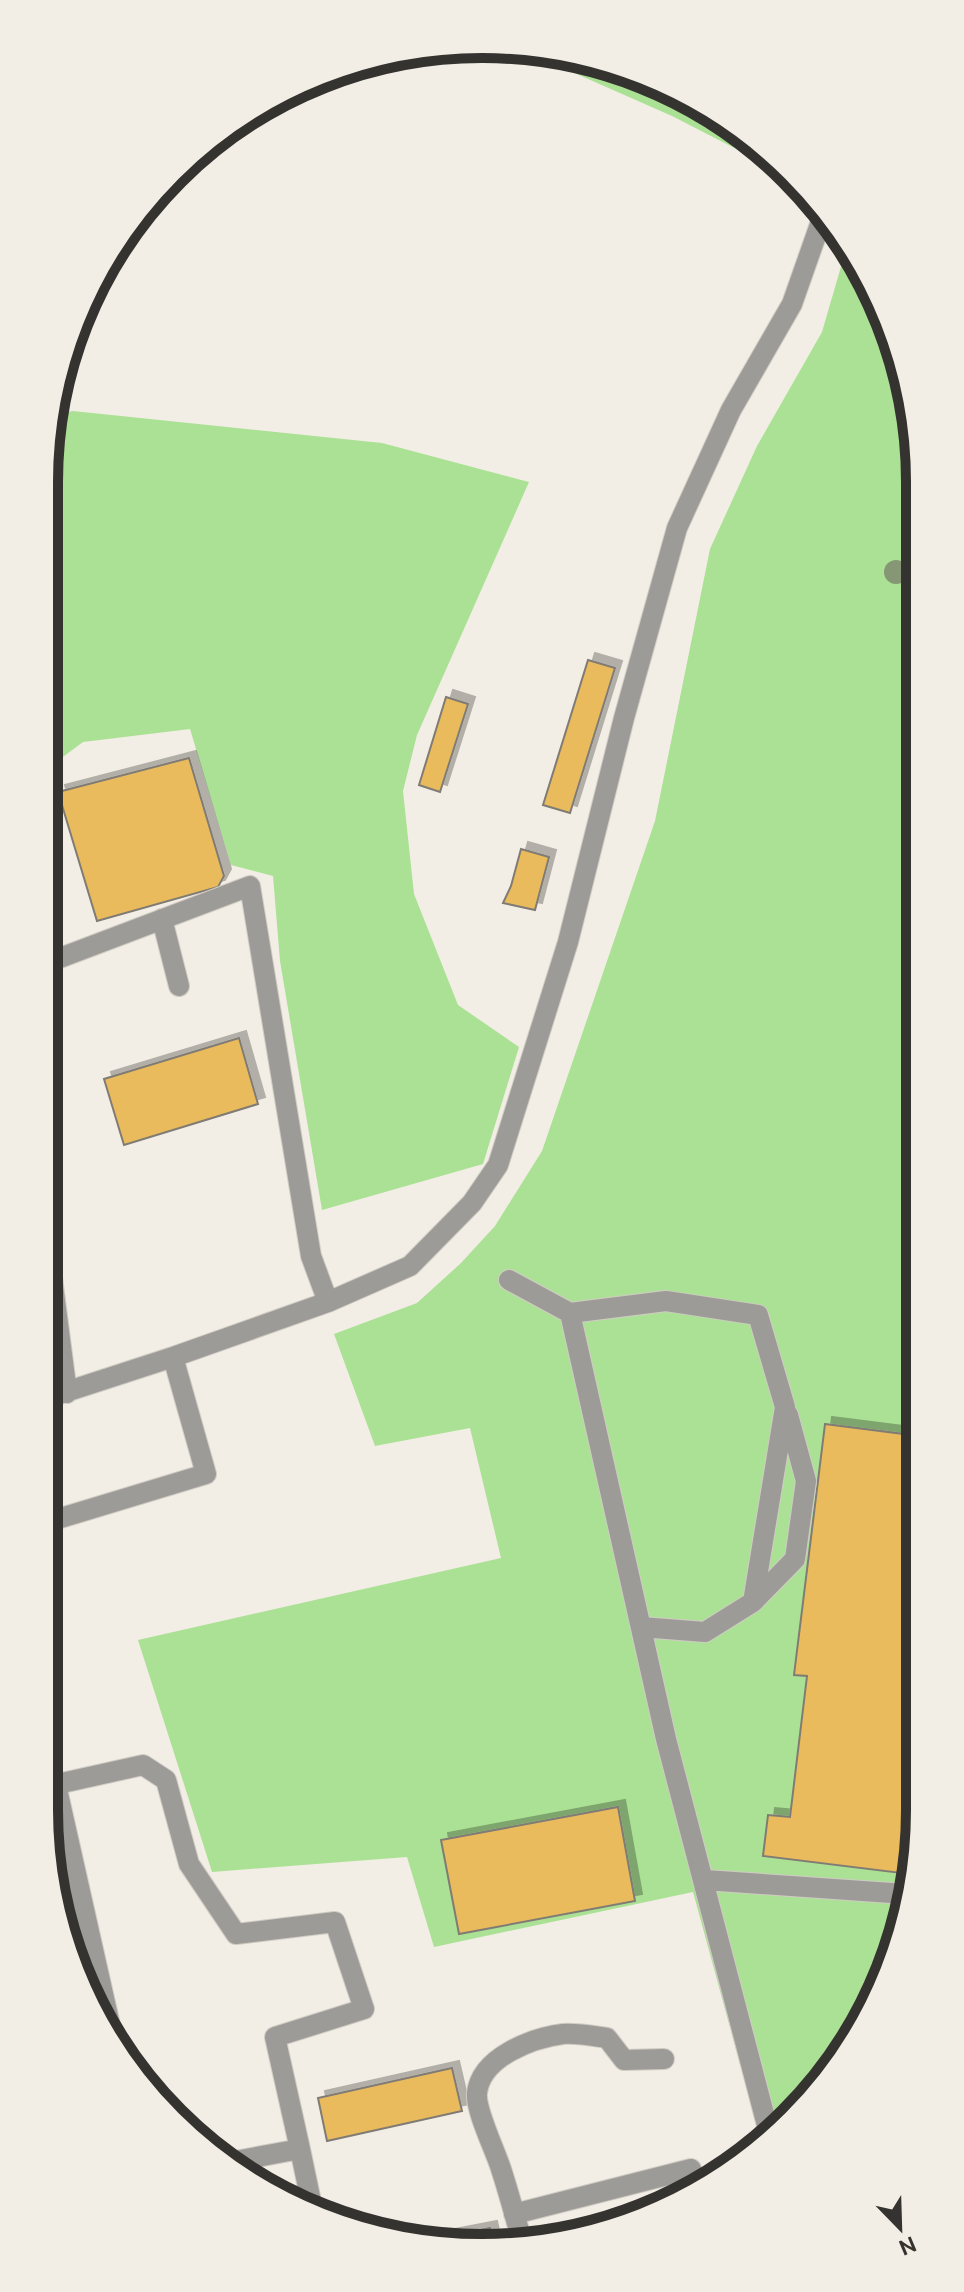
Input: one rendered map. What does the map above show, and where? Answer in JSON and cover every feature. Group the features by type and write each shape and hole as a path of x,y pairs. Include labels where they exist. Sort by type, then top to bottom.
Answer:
{"street":[{"path":"58,1395 328,1302 410,1266 472,1203 498,1165 568,942 624,718 677,528 731,410 792,304 819,226"},
{"path":"58,959 250,886 311,1256 328,1302"},
{"path":"162,919 179,986"},
{"path":"509,1280 570,1313 666,1301 758,1315 806,1481 795,1559 753,1602 705,1632 641,1627"},
{"path":"570,1313 666,1739 767,2124"},
{"path":"58,1324 67,1393"},
{"path":"58,1519 206,1474 173,1357"},
{"path":"753,1602 785,1407"},
{"path":"58,1784 143,1765 166,1780 189,1864 236,1934 335,1922 364,2009 275,2037 310,2197"},
{"path":"58,1819 104,2002"},
{"path":"705,1880 898,1893"},
{"path":"519,2232 477,2095 483,2075 505,2054 533,2041 566,2034 607,2038 624,2060 664,2059"},
{"path":"242,2160 300,2149"},
{"path":"514,2214 691,2169"}],"green space":[{"path":"556,65 592,72 670,102 718,129 759,161 672,116"},
{"path":"843,260 874,320 892,372 905,454 906,1810 898,1893 874,1972 835,2046 801,2090 758,2132 693,1892 434,1947 407,1857 212,1872 138,1640 501,1558 470,1428 375,1446 334,1334 417,1303 461,1263 495,1226 542,1151 655,821 710,549 757,446 822,332"},
{"path":"64,412 382,443 529,482 417,735 403,791 414,894 458,1005 519,1047 483,1164 322,1210 280,961 273,876 231,865 190,729 83,742 58,761 58,482"}],"building":[{"path":"588,660 615,668 570,813 543,805"},
{"path":"446,697 468,704 440,792 419,785"},
{"path":"189,758 224,876 218,887 97,921 58,792"},
{"path":"521,849 549,857 535,910 503,903"},
{"path":"239,1038 258,1104 124,1145 104,1079"},
{"path":"825,1424 906,1434 906,1810 901,1873 763,1856 768,1815 790,1817 807,1676 794,1675"},
{"path":"618,1807 635,1901 459,1934 441,1840"},
{"path":"452,2068 462,2111 327,2141 318,2098"},
{"path":"490,2228 491,2234 482,2234 462,2233"}]}
